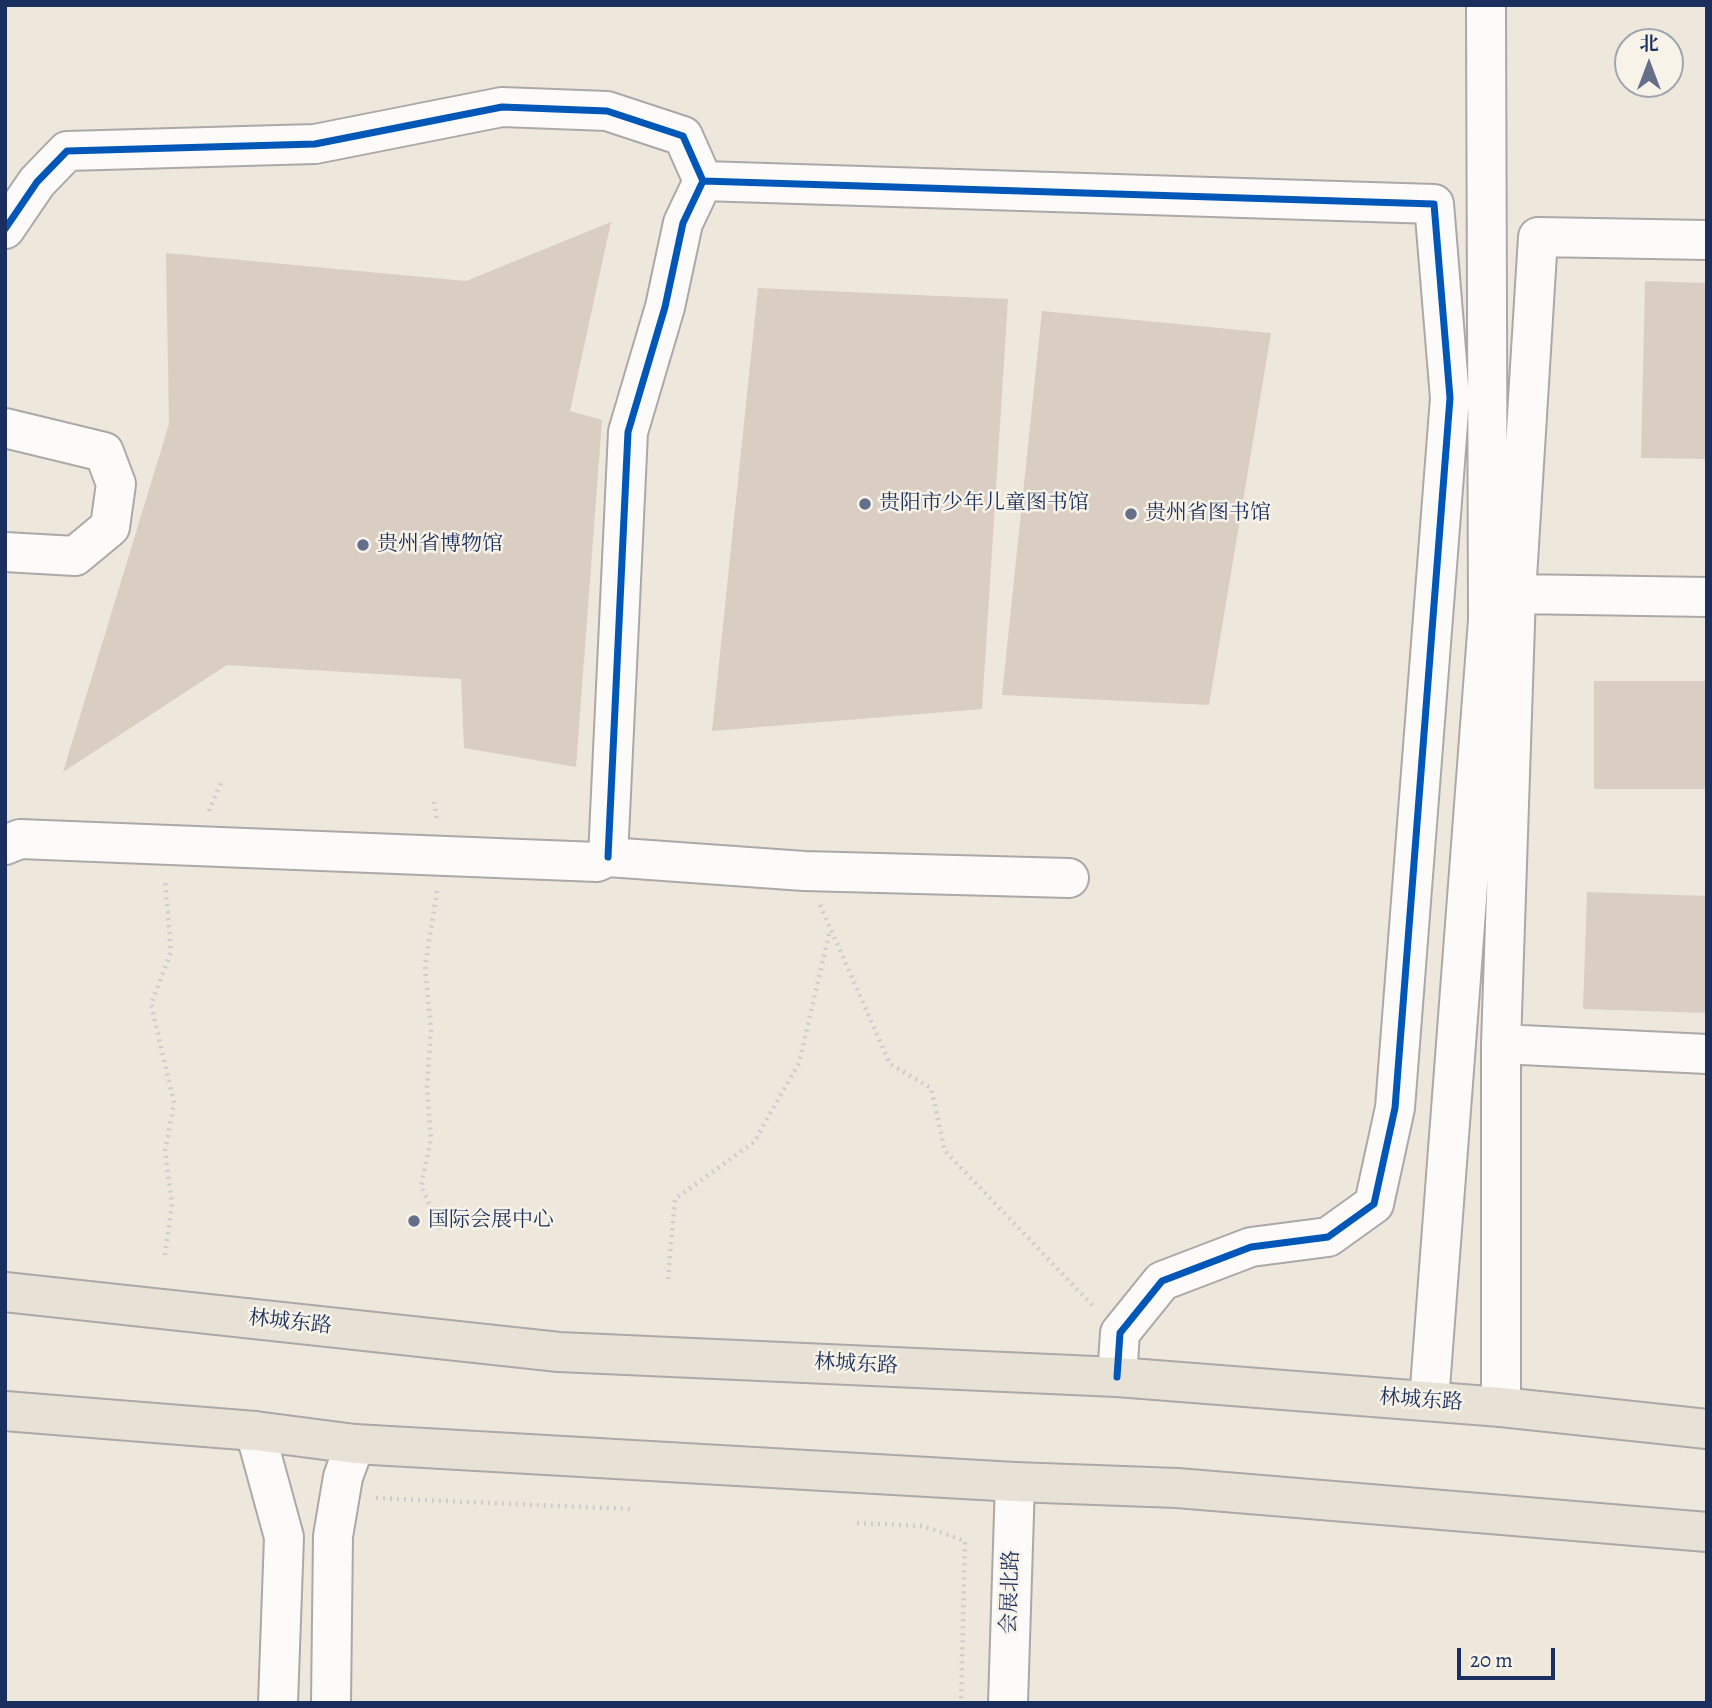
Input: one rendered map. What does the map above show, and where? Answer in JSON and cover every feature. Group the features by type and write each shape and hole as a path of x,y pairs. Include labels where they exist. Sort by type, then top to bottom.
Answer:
{"main road":[{"name":"林城东路","path":"5,1292 559,1352 1117,1377 1501,1407 1707,1429"},
{"path":"5,1411 255,1431 355,1444 1015,1482 1177,1488 1707,1532"}],"street":[{"path":"1429,1401 1488,620 1486,5"},
{"path":"5,229 37,182 67,151 316,144 502,107 607,111 684,136 703,181 684,223 665,306 628,432 608,857"},
{"path":"703,181 1434,204 1450,398 1395,1108 1374,1204 1328,1237 1251,1247 1162,1281 1120,1334 1117,1377"},
{"path":"1501,1407 1501,1044 1516,594 1538,237 1707,240"},
{"path":"5,428 104,452 116,484 110,527 75,556 5,552"},
{"path":"1516,594 1707,597"},
{"path":"5,845 20,839 597,862 608,857 804,871 1069,878"},
{"path":"1501,1044 1707,1054"},
{"path":"255,1431 284,1537 278,1703"},
{"path":"331,1703 333,1536 338,1500 355,1444"},
{"name":"会展北路","path":"1008,1703 1015,1482"}],"path":[{"path":"165,1255 172,1204 165,1151 174,1103 151,1004 172,952 164,869 201,831 221,782"},
{"path":"434,803 443,856 425,967 431,1029 428,1087 431,1139 421,1186 442,1233"},
{"path":"804,871 890,1064 931,1088 945,1151 1120,1334"},
{"path":"668,1279 675,1199 754,1142 799,1063 830,929"},
{"path":"338,1500 386,1497 630,1509"},
{"path":"857,1523 923,1526 965,1541 961,1703"}],"building":[{"name":"贵州省博物馆","path":"611,222 570,411 602,420 576,767 464,748 461,679 227,665 63,772 169,424 166,253 466,281"},
{"path":"1645,281 1707,283 1707,459 1641,458"},
{"name":"贵阳市少年儿童图书馆","path":"758,288 1008,299 982,709 712,731"},
{"name":"贵州省图书馆","path":"1042,311 1271,333 1209,705 1002,695"},
{"path":"1594,681 1707,681 1707,789 1594,789"},
{"path":"1587,892 1707,896 1707,1013 1583,1009"}],"cycle path":[{"path":"5,229 37,182 67,151 315,144 502,107 607,111 683,136 703,181 683,223 665,307 628,432 608,857"},
{"path":"703,181 1434,204 1450,398 1395,1108 1374,1204 1328,1237 1251,1247 1162,1281 1120,1333 1117,1377"}],"place":[{"name":"贵阳市少年儿童图书馆","path":"865,504"},
{"name":"贵州省图书馆","path":"1131,514"},
{"name":"贵州省博物馆","path":"363,545"},
{"name":"国际会展中心","path":"414,1221"}]}
